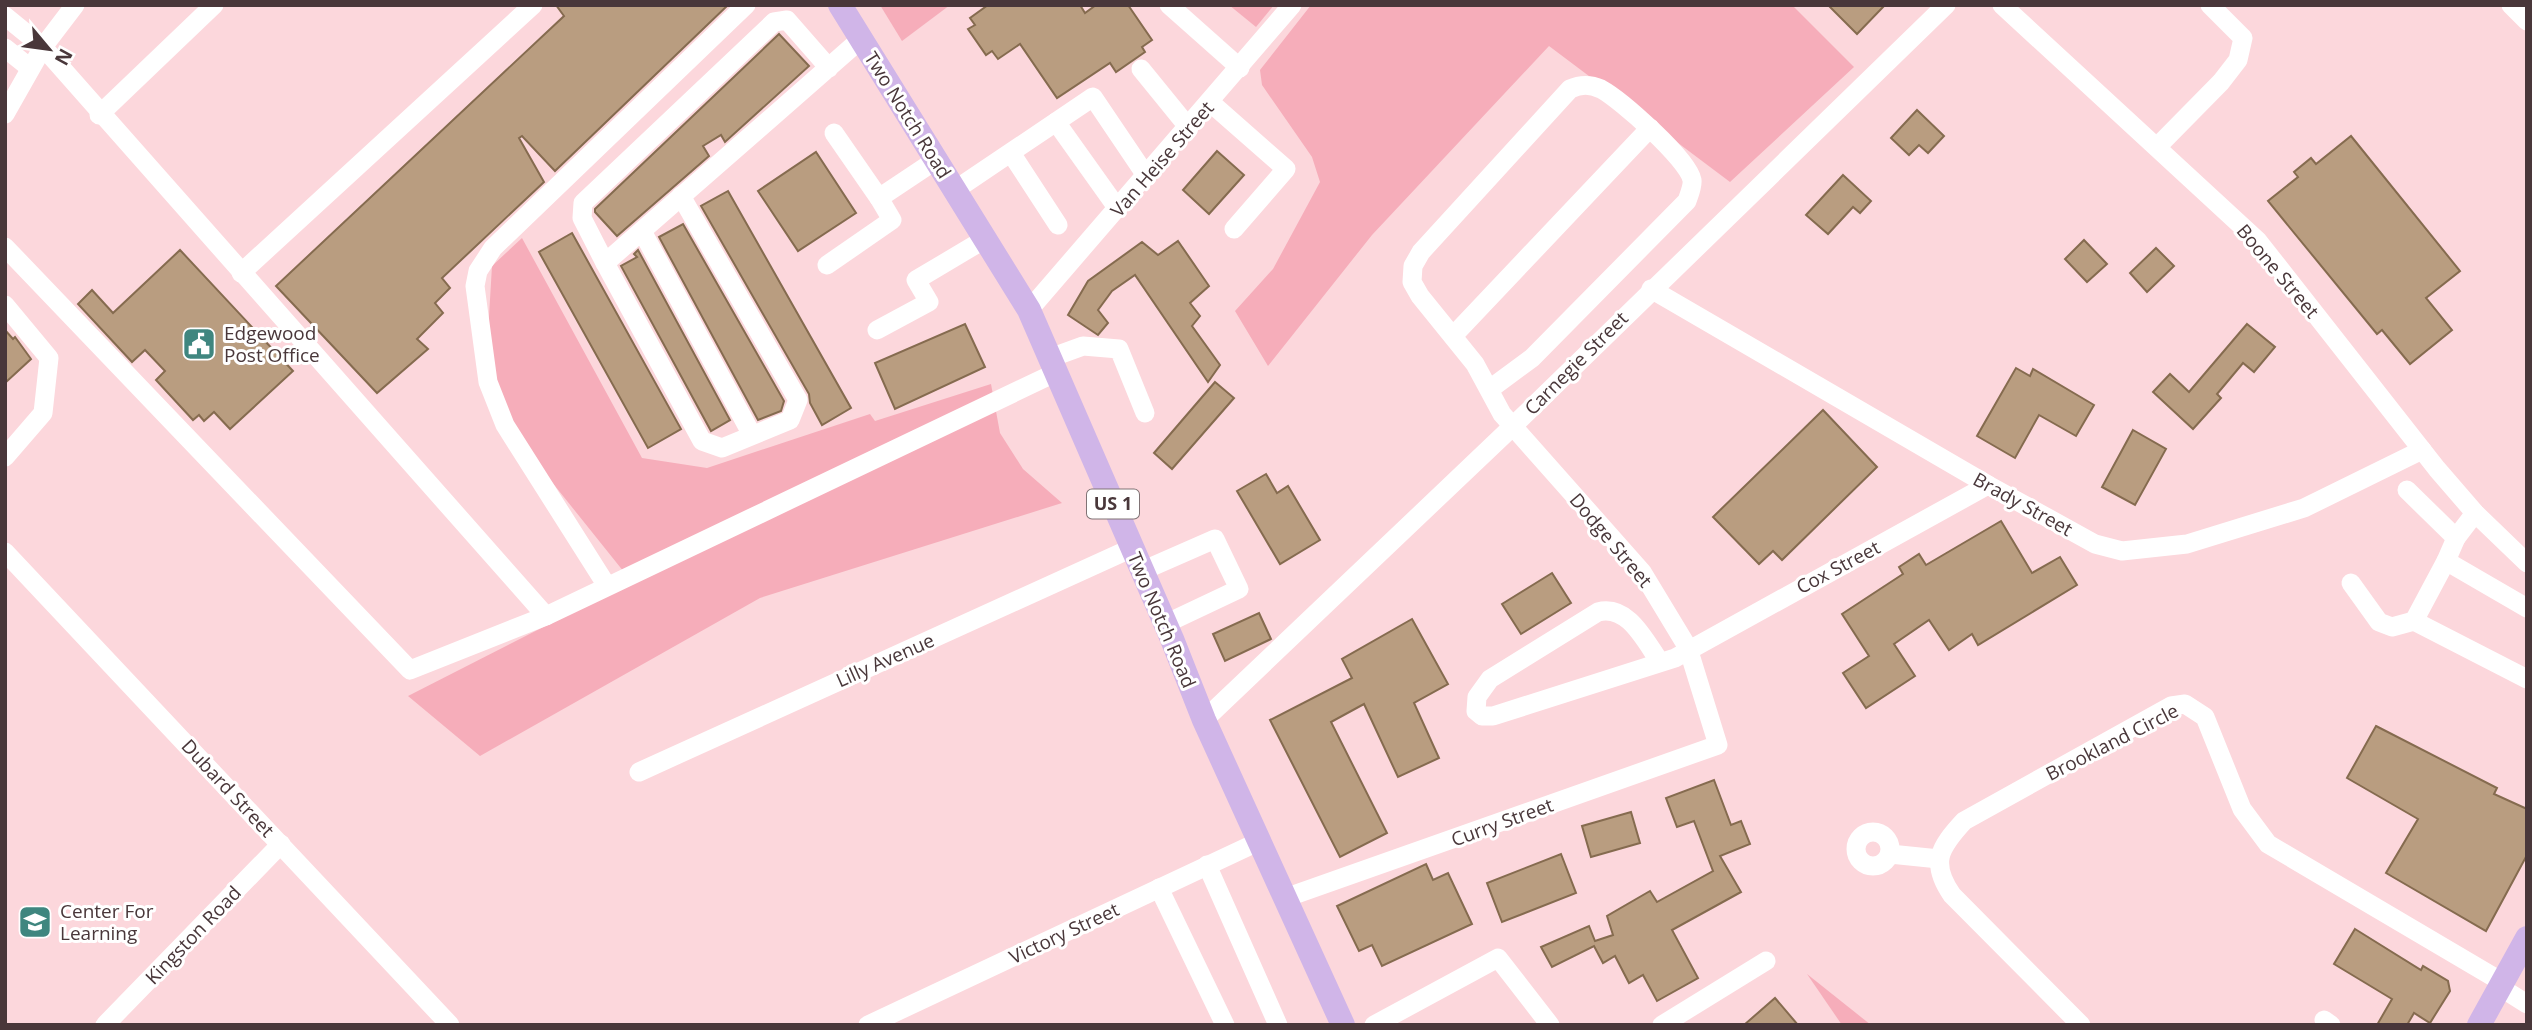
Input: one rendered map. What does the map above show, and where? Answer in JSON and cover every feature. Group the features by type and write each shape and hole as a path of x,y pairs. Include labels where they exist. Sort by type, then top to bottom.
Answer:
{"main road":[{"name":"Two Notch Road","path":"840,5 1029,310 1166,624 1204,720 1343,1025"},
{"path":"2482,1024 2527,938"}],"street":[{"path":"5,114 43,47 75,5"},
{"path":"100,115 214,5"},
{"path":"607,586 505,425 488,382 475,286 478,271 493,248 746,5"},
{"path":"1170,5 1240,68"},
{"name":"Van Heise Street","path":"1029,310 1211,103 1292,5"},
{"name":"Carnegie Street","path":"1204,720 1512,427 1946,5"},
{"name":"Boone Street","path":"2003,5 2258,241 2422,450 2475,513 2527,563"},
{"path":"2157,147 2221,82 2238,60 2243,38 2210,5"},
{"path":"2511,5 2527,21"},
{"path":"241,273 526,8"},
{"path":"5,16 43,47 100,115 546,616"},
{"path":"681,196 798,400 789,420 722,448 702,441 582,218 583,204 774,22 787,20 828,68"},
{"path":"605,263 862,39"},
{"path":"5,48 30,68"},
{"path":"1141,69 1189,128"},
{"name":"Dodge Street","path":"1650,128 1599,89 1581,84 1570,89 1421,252 1413,266 1412,282 1419,296 1490,388 1502,415 1642,572 1688,648 1718,745"},
{"path":"955,190 1093,97 1147,177"},
{"path":"1211,103 1286,169 1234,229"},
{"path":"1056,122 1118,209"},
{"path":"1453,337 1650,128 1689,170 1693,182 1688,201 1532,358 1490,388"},
{"path":"827,265 892,220 834,134"},
{"path":"1011,153 1058,225"},
{"path":"879,198 936,160"},
{"path":"642,231 752,435"},
{"path":"877,330 929,302 916,280 985,239"},
{"path":"5,247 410,670 546,616 1054,365 1083,345 1119,349 1145,413"},
{"name":"Brady Street","path":"1651,289 1988,485 2095,544 2122,551 2187,544 2304,508 2422,450"},
{"path":"5,305 49,358 44,413 5,457"},
{"name":"Cox Street","path":"1660,662 1629,620 1619,612 1598,612 1490,679 1477,697 1476,710 1482,716 1493,716 1675,658 1688,648 1988,485"},
{"path":"2407,491 2456,538"},
{"path":"2414,621 2456,538 2475,513"},
{"path":"1142,571 1215,539 1239,589 1166,624"},
{"name":"Lilly Avenue","path":"639,772 1132,548"},
{"name":"Dubard Street","path":"5,552 450,1025"},
{"path":"2446,561 2527,608"},
{"path":"2351,583 2379,622 2392,627 2414,621 2527,679"},
{"name":"Brookland Circle","path":"1939,859 1948,840 1964,821 2171,706 2185,704 2205,717 2242,809 2268,844 2501,985"},
{"name":"Curry Street","path":"1285,898 1718,745"},
{"name":"Victory Street","path":"868,1025 1259,841"},
{"name":"Kingston Road","path":"105,1025 281,844"},
{"path":"1890,854 1939,859 1941,880 1952,895 2081,1025"},
{"path":"1207,865 1278,1025"},
{"path":"1159,888 1225,1025"},
{"path":"1374,1025 1409,1017 1497,958 1550,1025"},
{"path":"1662,1025 1766,961"},
{"path":"2501,985 2527,1004"}],"shaded area":[{"path":"880,5 950,5 902,41"},
{"path":"1229,5 1274,5 1256,27"},
{"path":"1311,5 1792,5 1854,67 1730,182 1549,46 1372,235 1268,366 1235,311 1273,269 1320,182 1312,157 1262,85 1260,70"},
{"path":"522,238 642,458 707,468 870,414 875,421 991,384 1000,433 1023,469 1062,503 760,598 480,756 408,696 632,582 523,446 493,381 488,333 492,266"},
{"path":"1807,974 1871,1025 1842,1025"}],"building":[{"path":"556,5 728,5 555,171 522,136 519,138 544,182 442,278 450,288 435,303 443,313 417,339 428,349 377,393 276,286 564,16"},
{"path":"988,5 1080,5 1085,13 1096,5 1128,5 1152,40 1142,47 1145,52 1116,72 1110,63 1057,98 1020,44 998,59 992,51 986,55 968,29 975,25 970,18"},
{"path":"1828,5 1885,5 1857,34"},
{"path":"779,34 809,66 725,142 721,135 703,146 709,156 617,236 595,209"},
{"path":"1917,110 1944,136 1928,153 1919,145 1909,155 1891,138"},
{"path":"2351,136 2460,271 2426,298 2452,330 2410,364 2382,330 2377,334 2268,201 2298,177 2294,172 2311,158 2316,164"},
{"path":"1217,151 1244,175 1209,214 1183,190"},
{"path":"816,152 856,213 798,251 758,191"},
{"path":"1843,175 1871,201 1860,213 1853,207 1828,234 1806,215"},
{"path":"728,191 851,408 822,425 810,403 809,394 701,206"},
{"path":"683,224 784,401 781,411 758,420 659,237"},
{"path":"572,233 681,429 648,448 539,252"},
{"path":"2084,240 2107,264 2087,282 2065,259"},
{"path":"1178,241 1209,286 1190,303 1200,316 1192,326 1220,365 1208,382 1135,275 1112,291 1098,310 1108,323 1098,335 1068,315 1088,281 1142,242 1158,255"},
{"path":"2156,248 2174,266 2147,292 2130,273"},
{"path":"180,250 293,371 230,429 214,412 204,421 199,415 193,420 156,380 165,371 145,350 132,362 78,304 92,290 113,313"},
{"path":"638,250 730,420 711,431 621,266 637,257 634,254"},
{"path":"965,324 985,367 895,409 875,363"},
{"path":"2247,324 2275,347 2254,372 2243,363 2217,394 2221,398 2193,429 2153,392 2170,374 2189,392"},
{"path":"5,330 13,339 15,337 31,359 5,383"},
{"path":"2016,368 2030,376 2033,369 2094,405 2076,436 2039,415 2015,458 1977,436"},
{"path":"1215,382 1234,398 1172,469 1154,453"},
{"path":"1823,410 1877,467 1782,560 1773,551 1759,564 1713,517"},
{"path":"2133,430 2166,449 2135,505 2102,487"},
{"path":"1266,474 1277,493 1288,486 1320,540 1280,564 1237,491"},
{"path":"2001,521 2032,573 2060,557 2077,585 1978,645 1972,634 1949,650 1929,620 1894,644 1915,676 1866,708 1843,673 1869,656 1842,614 1903,574 1899,567 1919,554 1926,565"},
{"path":"1552,573 1571,603 1521,634 1502,604"},
{"path":"1259,613 1271,639 1225,661 1213,634"},
{"path":"1412,619 1448,684 1414,703 1439,758 1398,777 1364,704 1331,722 1387,833 1340,857 1270,720 1352,678 1342,659"},
{"path":"2376,726 2497,788 2494,794 2527,809 2527,855 2486,931 2386,873 2418,819 2347,778"},
{"path":"1714,780 1731,825 1741,821 1750,844 1720,856 1741,892 1672,930 1698,978 1657,1001 1643,975 1629,983 1615,956 1603,963 1594,946 1552,967 1541,947 1589,926 1595,941 1613,935 1607,916 1650,891 1657,902 1713,871 1694,821 1677,827 1666,798"},
{"path":"1631,812 1640,843 1591,857 1582,826"},
{"path":"1561,854 1576,893 1502,922 1487,883"},
{"path":"1426,864 1433,880 1448,873 1472,924 1382,966 1372,945 1359,951 1337,906"},
{"path":"2355,929 2421,970 2423,966 2448,981 2450,991 2430,1023 2414,1013 2407,1025 2377,1025 2392,999 2334,964"},
{"path":"1775,998 1798,1025 1744,1025"}],"place":[{"name":"Edgewood Post Office","path":"199,344"},
{"name":"Center For Learning","path":"35,922"}]}
